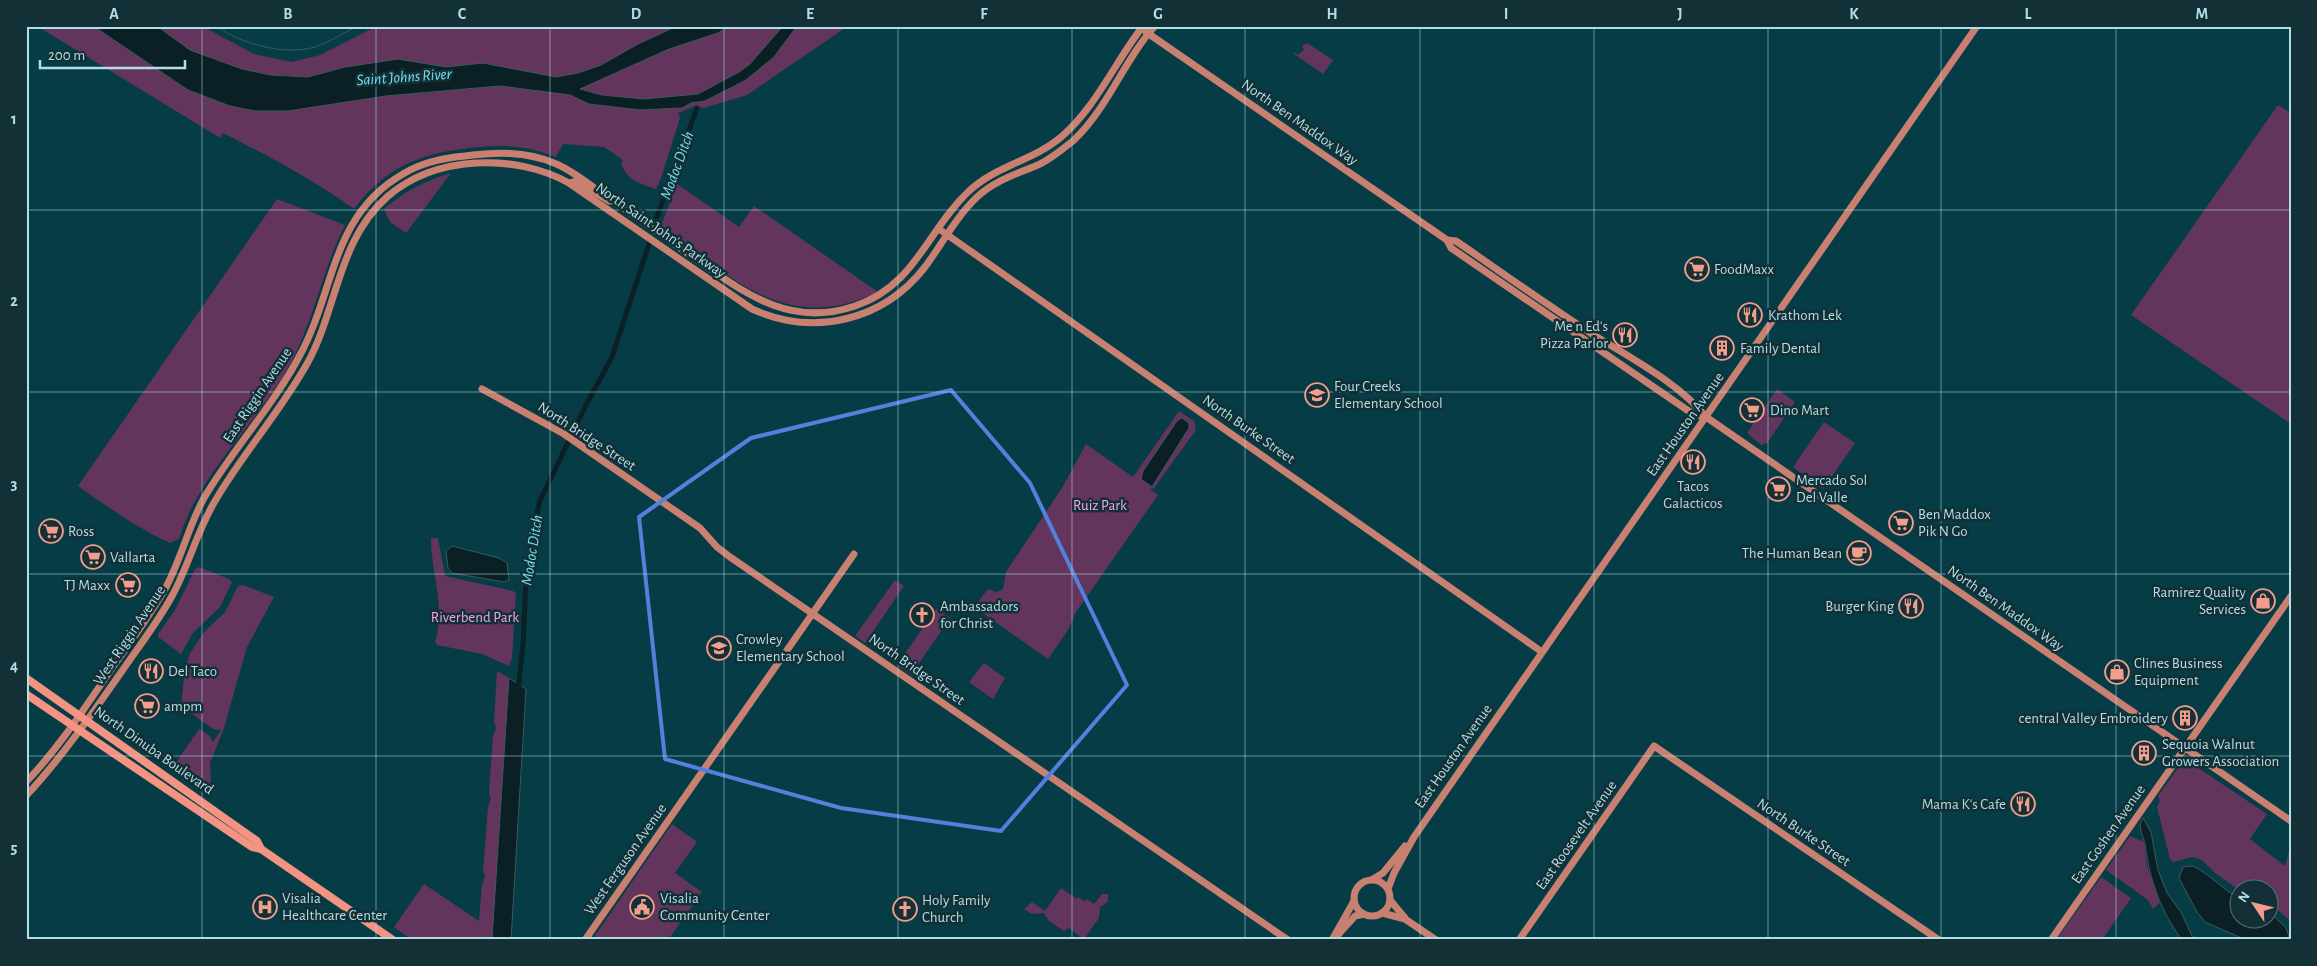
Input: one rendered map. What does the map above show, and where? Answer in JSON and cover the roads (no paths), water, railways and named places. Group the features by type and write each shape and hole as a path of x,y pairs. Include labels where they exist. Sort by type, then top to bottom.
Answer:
{"main road":[{"name":"North Saint John's Parkway","path":"426,174 456,166 497,163 517,164 547,171 569,183 727,293 760,312 795,322 830,323 862,315 891,300 909,285 967,208 982,193 1010,175 1047,160 1079,135 1155,26"},
{"name":"East Houston Avenue","path":"1372,880 1383,874 1414,837 1977,26"},
{"name":"North Saint John's Parkway","path":"423,164 445,158 493,152 525,155 565,168 745,293 773,306 790,311 827,313 856,306 872,299 900,280 959,201 975,185 996,170 1046,148 1067,132 1084,112 1140,27"},
{"name":"North Ben Maddox Way","path":"1140,27 1447,240 1456,241 1557,311 1657,376 1697,405 1706,417 2291,820"},
{"name":"East Riggin Avenue","path":"181,552 197,513 216,480 302,353 314,324 333,263 353,222 367,203 382,188 399,176 423,164"},
{"name":"East Riggin Avenue","path":"190,556 203,523 216,499 310,359 323,330 344,264 362,228 375,209 390,194 407,182 426,174"},
{"path":"569,183 576,181 601,198 614,202"},
{"path":"353,222 362,228"},
{"name":"North Burke Street","path":"939,229 1542,652"},
{"name":"North Bridge Street","path":"482,389 564,434 700,528 717,548 1288,940"},
{"path":"190,556 187,550 216,480"},
{"path":"158,619 185,557 181,552"},
{"name":"West Riggin Avenue","path":"26,782 72,725 156,604 166,588 181,552"},
{"name":"West Ferguson Avenue","path":"585,940 854,554"},
{"name":"West Riggin Avenue","path":"26,796 87,721 158,619 177,587 190,556"},
{"name":"East Goshen Avenue","path":"2051,940 2291,596"},
{"name":"North Dinuba Boulevard","path":"26,678 236,825 257,841 261,849"},
{"name":"North Dinuba Boulevard","path":"26,694 252,847 261,849 393,940"},
{"name":"North Burke Street","path":"1654,746 1939,940"},
{"name":"East Roosevelt Avenue","path":"1519,940 1654,746"},
{"name":"East Houston Avenue","path":"1388,889 1394,873 1414,837"},
{"path":"1332,940 1354,902 1354,895 1359,885 1372,880 1381,882 1388,889 1390,900 1405,919 1436,940"},
{"path":"1382,914 1390,900"},
{"path":"1354,902 1364,914"},
{"path":"1332,940 1355,916 1382,914 1405,919"}],"water":[{"name":"Saint Johns River","path":"93,26 157,26 190,50 242,69 271,75 308,77 345,67 398,59 446,67 483,63 556,77 578,73 601,65 638,44 677,26 729,26 718,33 669,49 580,89 602,95 644,99 698,94 750,64 783,26 797,26 774,57 746,80 705,101 691,103 682,108 640,110 589,104 570,95 500,86 386,96 288,111 255,111 230,106 188,90"},
{"path":"1182,418 1189,423 1189,428 1152,487 1141,479 1143,471 1177,421"},
{"path":"452,546 499,558 507,563 509,580 504,582 452,573 448,568 446,551"},
{"path":"509,678 526,689 511,940 492,940"},
{"path":"2143,818 2151,832 2158,870 2167,893 2181,912 2192,936 2199,940 2182,940 2162,906 2153,883 2141,831 2140,824"},
{"path":"2191,866 2196,868 2230,892 2230,928 2280,928 2280,922 2286,928 2290,940 2246,940 2205,922 2197,912 2179,878 2183,867"}],"waterway":[{"path":"216,26 250,43 264,47 290,50 315,47 357,26"},
{"name":"Modoc Ditch","path":"655,222 697,108"},
{"name":"Modoc Ditch","path":"518,691 523,644 526,579 539,503 585,407 612,357 649,244"}],"place":[{"name":"FoodMaxx","path":"1697,269"},
{"name":"Krathom Lek","path":"1750,315"},
{"name":"Me n Ed's Pizza Parlor","path":"1625,335"},
{"name":"Family Dental","path":"1722,348"},
{"name":"Four Creeks Elementary School","path":"1317,395"},
{"name":"Dino Mart","path":"1752,410"},
{"name":"Tacos Galacticos","path":"1693,462"},
{"name":"Mercado Sol Del Valle","path":"1778,489"},
{"name":"Ben Maddox Pik N Go","path":"1901,523"},
{"name":"Ross","path":"51,531"},
{"name":"The Human Bean","path":"1859,553"},
{"name":"Vallarta","path":"93,557"},
{"name":"TJ Maxx","path":"128,585"},
{"name":"Ramirez Quality Services","path":"2263,601"},
{"name":"Burger King","path":"1911,606"},
{"name":"Ambassadors for Christ","path":"922,615"},
{"name":"Crowley Elementary School","path":"719,648"},
{"name":"Del Taco","path":"151,671"},
{"name":"Clines Business Equipment","path":"2117,672"},
{"name":"ampm","path":"147,706"},
{"name":"central Valley Embroidery","path":"2185,718"},
{"name":"Sequoia Walnut Growers Association","path":"2144,753"},
{"name":"Mama K's Cafe","path":"2023,804"},
{"name":"Visalia Healthcare Center","path":"265,907"},
{"name":"Visalia Community Center","path":"642,907"},
{"name":"Holy Family Church","path":"905,909"}],"park label":[{"name":"Ruiz Park","path":"1100,505"},
{"name":"Riverbend Park","path":"475,617"}]}
